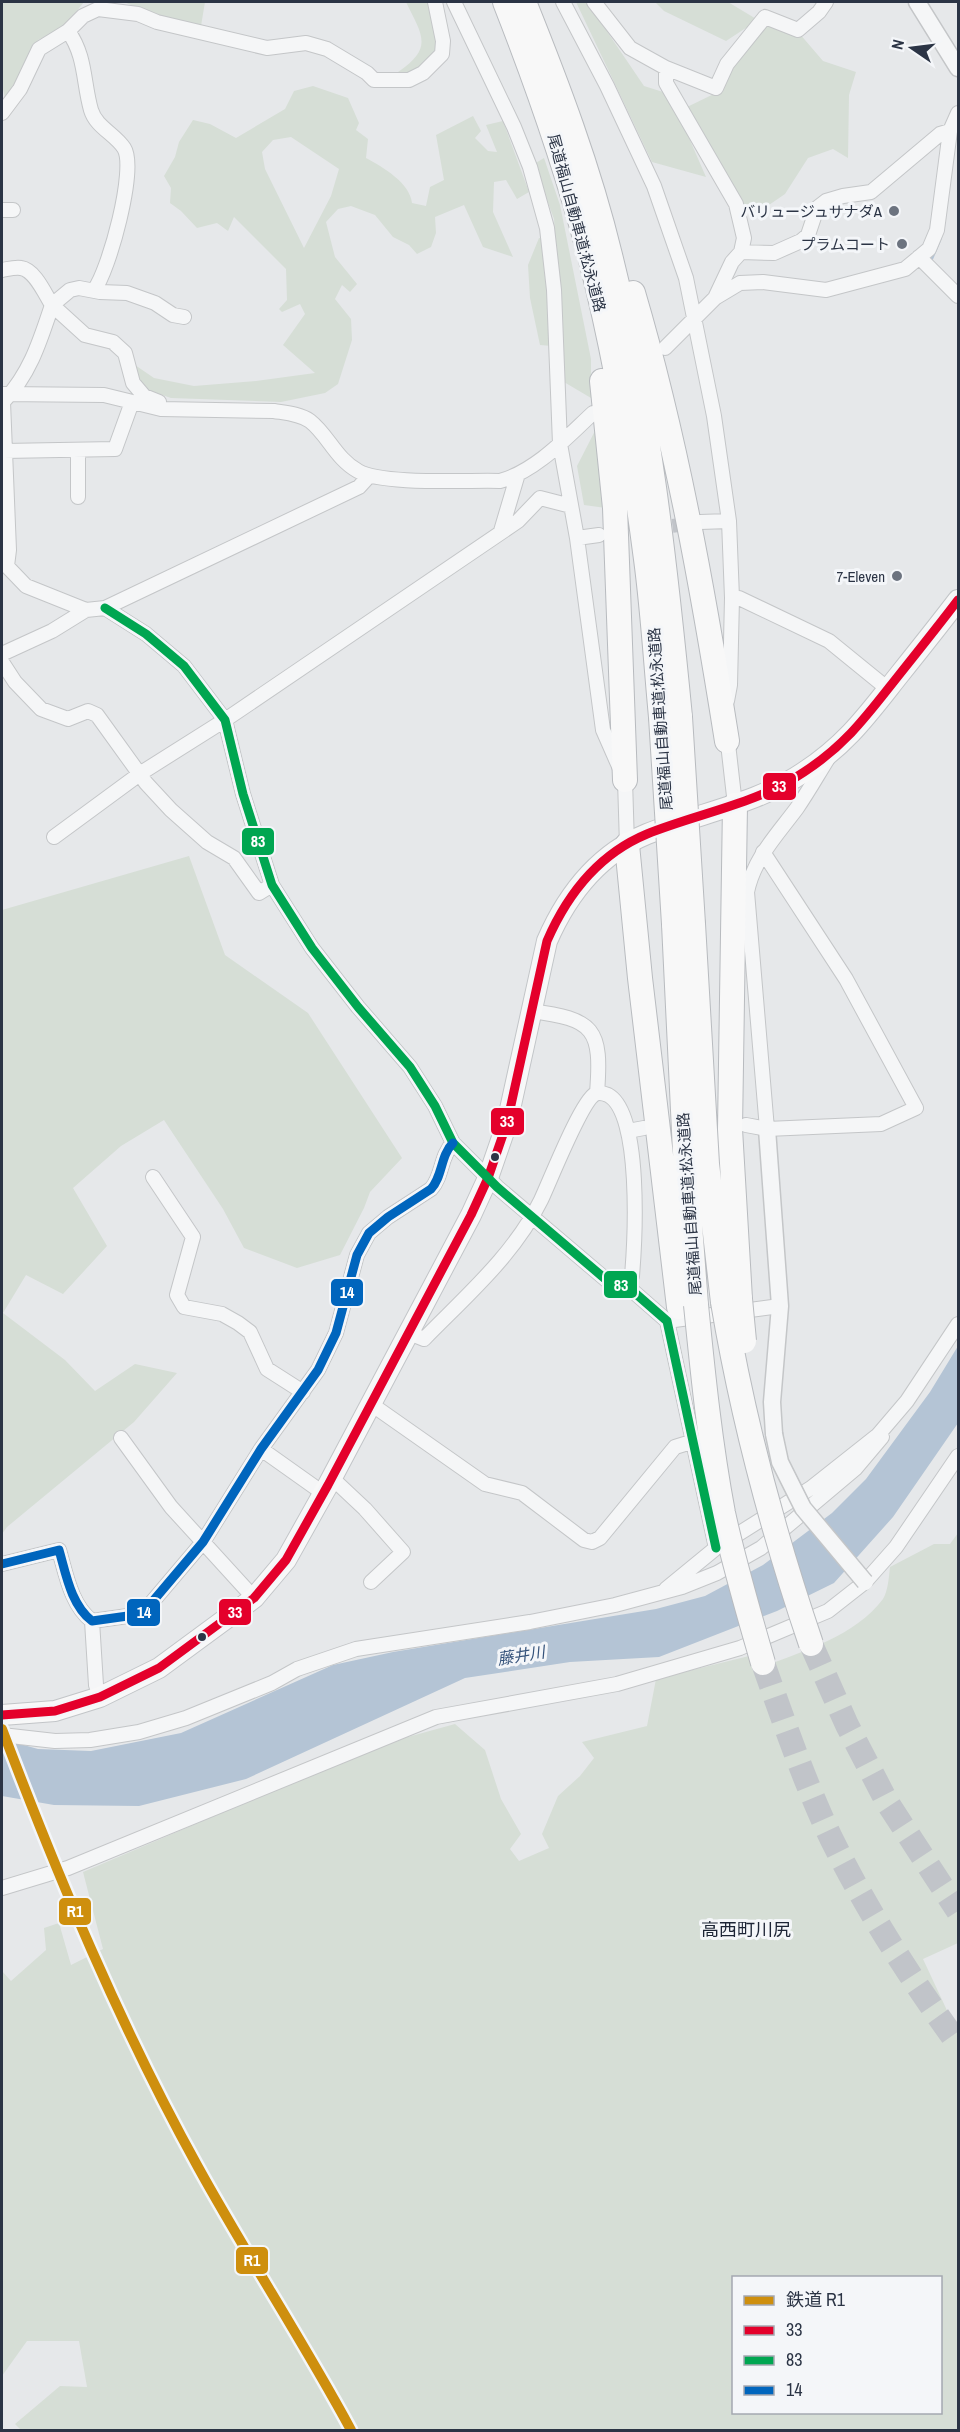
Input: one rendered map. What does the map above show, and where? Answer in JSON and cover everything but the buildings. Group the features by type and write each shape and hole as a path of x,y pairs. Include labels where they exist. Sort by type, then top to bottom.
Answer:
{"highway":[{"name":"尾道福山自動車道;松永道路","path":"505,2 562,160 591,260 622,403 671,717"},
{"name":"尾道福山自動車道;松永道路","path":"524,2 566,114 610,255 642,403 665,561 683,924 707,1164 731,1300 747,1430 765,1503 811,1644"},
{"path":"530,66 570,208 587,291 606,408 615,508 625,780"},
{"path":"566,114 612,226 650,350 686,514 727,741"},
{"path":"731,1300 730,1129 735,804"},
{"path":"627,844 640,978 681,1311"},
{"name":"尾道福山自動車道;松永道路","path":"683,924 686,1172 681,1311 706,1409 723,1513 763,1663"}],"main road":[{"path":"2,1713 55,1711 100,1697 159,1668 254,1598 286,1560 328,1486 488,1178 507,1123 547,941 558,916 573,892 594,869 627,844 646,834 764,794 802,774 832,752 859,727 958,600"}],"street":[{"path":"2,113 20,89 39,49 68,31 83,16 98,9 138,14 157,22 267,48 306,43 327,49 367,73 374,80 409,80 423,73 442,54 443,40 435,2"},
{"path":"454,2 514,127 530,167 547,228 554,290 560,444 577,538 603,730 625,780 627,844"},
{"path":"563,2 603,76 654,186 686,278 693,322 714,416 729,521 732,598 730,685 726,707 727,741 735,804"},
{"path":"594,2 630,48 666,68 716,88 727,64 765,17 798,30 819,12 826,2"},
{"path":"917,2 958,68"},
{"path":"68,31 78,44 91,112 125,149 128,163 128,180 106,270 94,290"},
{"path":"665,348 715,298 744,238 736,204 666,82 666,68"},
{"path":"715,298 740,283 763,282 826,291 905,269 929,249 937,230 950,131 958,113"},
{"path":"736,257 774,253 801,242 808,235 817,208 826,201 871,192 940,134 950,131"},
{"path":"736,257 732,278 740,283"},
{"path":"919,257 958,296"},
{"path":"2,270 21,268 27,270 52,305 86,335 113,342 125,353 133,383 144,396 173,405 174,410"},
{"path":"184,317 173,315 155,303 127,293 100,292 79,288 70,290 52,305 36,354 19,385 6,394 3,402 9,550 4,563 26,585 86,609 105,608 359,487 369,476"},
{"path":"6,394 104,395 161,409 274,411 292,414 310,421 342,459 359,472 381,479 500,481 516,477 560,444 593,413"},
{"path":"4,451 115,449 132,402"},
{"path":"78,450 78,497"},
{"path":"501,531 516,477"},
{"path":"54,837 141,773 225,720 518,521 540,498 571,506"},
{"path":"700,522 729,521"},
{"path":"577,538 599,535"},
{"path":"732,598 739,598 829,641 888,688"},
{"path":"105,608 146,634 184,666 225,720 243,794 272,885 312,948 358,1007 410,1067 435,1106 453,1143 532,1218 610,1283 627,1286 681,1311 780,1306"},
{"path":"2,654 52,631 86,609"},
{"path":"2,662 15,682 41,709 69,719 88,711 97,715 146,783 171,810 207,842 234,858 259,893 272,885"},
{"path":"832,752 797,807 763,852 751,874 747,906 780,1306 772,1402 774,1434 780,1462 790,1487 803,1509 865,1582"},
{"path":"746,1125 766,1129 881,1124 916,1107 846,980 763,852"},
{"path":"530,1011 577,1020 589,1028 597,1043 600,1058 597,1093"},
{"path":"409,1333 424,1339 493,1270 532,1218 582,1111 592,1096 597,1093 605,1094 616,1100 628,1131 635,1201 632,1276 627,1286"},
{"path":"628,1131 644,1128"},
{"path":"2,1564 58,1550 69,1584 83,1613 92,1620 142,1614 203,1542 261,1449 318,1370 336,1333 357,1255 369,1233 388,1217 431,1190 436,1184 447,1149 453,1143"},
{"path":"153,1177 193,1237 177,1295 184,1307 222,1314 238,1323 250,1332 267,1369 303,1392"},
{"path":"681,1311 691,1442 716,1548"},
{"path":"664,1591 716,1548 811,1488 878,1435 907,1401 958,1324"},
{"path":"371,1404 485,1484 522,1494 584,1540 592,1542 600,1538 675,1447 691,1442"},
{"path":"2,1735 55,1741 90,1740 139,1732 186,1718 272,1683 297,1669 356,1649 530,1622 615,1605 682,1587 717,1573 761,1548 855,1469 882,1437 878,1435"},
{"path":"121,1438 171,1507 254,1598"},
{"path":"261,1449 365,1509 403,1552 371,1582"},
{"path":"896,1548 958,1456"},
{"path":"2,1888 68,1868 436,1717 616,1684 740,1648 828,1611 865,1582 958,1472"},
{"path":"92,1620 96,1685 100,1697"}],"shaded area":[{"path":"2,2 84,2 63,28 38,40 16,85 5,98 2,85"},
{"path":"124,2 205,2 201,26 162,18"},
{"path":"406,2 429,2 437,37 434,52 408,76 397,75 417,56 422,40 417,23"},
{"path":"576,2 587,2 644,86 663,92 676,108 706,177 652,162"},
{"path":"655,2 728,2 758,20 726,41 664,11"},
{"path":"765,21 799,33 823,61 856,72 849,95 848,158 833,149 808,158 785,194 753,216 737,198 685,108 720,91 728,67"},
{"path":"313,86 348,98 359,123 356,130 368,139 366,158 401,182 412,203 426,206 430,187 444,180 436,135 473,116 481,131 475,138 488,151 497,152 486,125 503,121 529,192 517,199 506,180 494,182 493,212 513,257 483,247 464,205 435,217 436,233 431,247 417,254 409,245 393,237 375,215 351,206 338,209 326,222 335,257 357,284 350,292 342,285 335,299 351,319 352,340 338,384 325,393 281,402 171,398 147,390 137,379 135,365 154,378 194,386 315,373 283,345 305,314 300,304 282,312 279,309 287,300 286,269 234,217 228,231 217,223 197,228 170,203 171,188 164,176 175,157 179,142 193,120 210,124 236,138 285,109 294,91","holes":["291,137 339,169 331,196 304,248 265,169 262,152 273,140"]},
{"path":"544,158 560,205 591,359 591,398 564,382 554,219 534,164"},
{"path":"539,238 545,239 552,346 540,345 530,298 528,265"},
{"path":"597,427 606,508 584,505 577,466"},
{"path":"189,856 225,955 308,1013 402,1158 370,1192 340,1255 297,1268 244,1248 223,1209 164,1120 121,1146 73,1188 107,1246 63,1294 26,1275 3,1313 65,1360 95,1391 135,1364 177,1373 134,1422 7,1527 2,1534 2,910"},
{"path":"958,1533 958,1943 923,1959 958,2034 958,2430 21,2430 15,2424 60,2386 87,2387 79,2341 27,2341 2,2376 2,1971 11,1981 46,1950 44,1928 59,1923 71,1965 103,1949 83,1872 386,1743 455,1724 485,1750 501,1799 521,1834 510,1849 519,1861 549,1848 542,1834 558,1796 580,1776 594,1758 582,1742 647,1726 656,1679 749,1656 754,1670 824,1643 871,1613 883,1599 890,1567 934,1544 950,1544"}],"water":[{"name":"藤井川","path":"958,1346 958,1423 893,1517 834,1583 777,1611 659,1657 570,1662 465,1678 246,1779 139,1806 54,1805 2,1796 2,1739 38,1749 91,1751 181,1733 333,1665 393,1652 656,1609 705,1596 763,1565 832,1513 866,1479 930,1392"}],"waterway":[{"path":"931,259 940,238"}],"tunnel":[{"path":"610,534 695,523"},
{"path":"811,1644 847,1725 887,1802 958,1911"},
{"path":"763,1663 812,1795 831,1838 890,1944 958,2044"}],"rail line":[{"name":"R1","path":"2,1729 68,1896 143,2061 198,2167 351,2430"}],"transit line":[{"name":"33","path":"2,1715 55,1711 100,1697 159,1668 254,1598 286,1560 328,1485 471,1215 488,1178 507,1123 547,941 575,892 600,865 630,842 767,792 804,772 833,751 867,715 958,600"},
{"name":"83","path":"105,608 146,634 184,666 225,720 243,794 272,885 312,948 358,1007 410,1067 435,1106 453,1143 497,1187 610,1283 627,1286 667,1321 716,1548"},
{"name":"14","path":"2,1564 59,1550 74,1598 92,1621 142,1614 203,1542 261,1449 318,1370 336,1333 357,1255 369,1233 388,1217 431,1189 453,1143"}],"place":[{"name":"バリュージュサナダA","path":"894,211"},
{"name":"プラムコート","path":"902,244"},
{"name":"7-Eleven","path":"897,576"}],"district":[{"name":"高西町川尻","path":"746,1929"}]}
